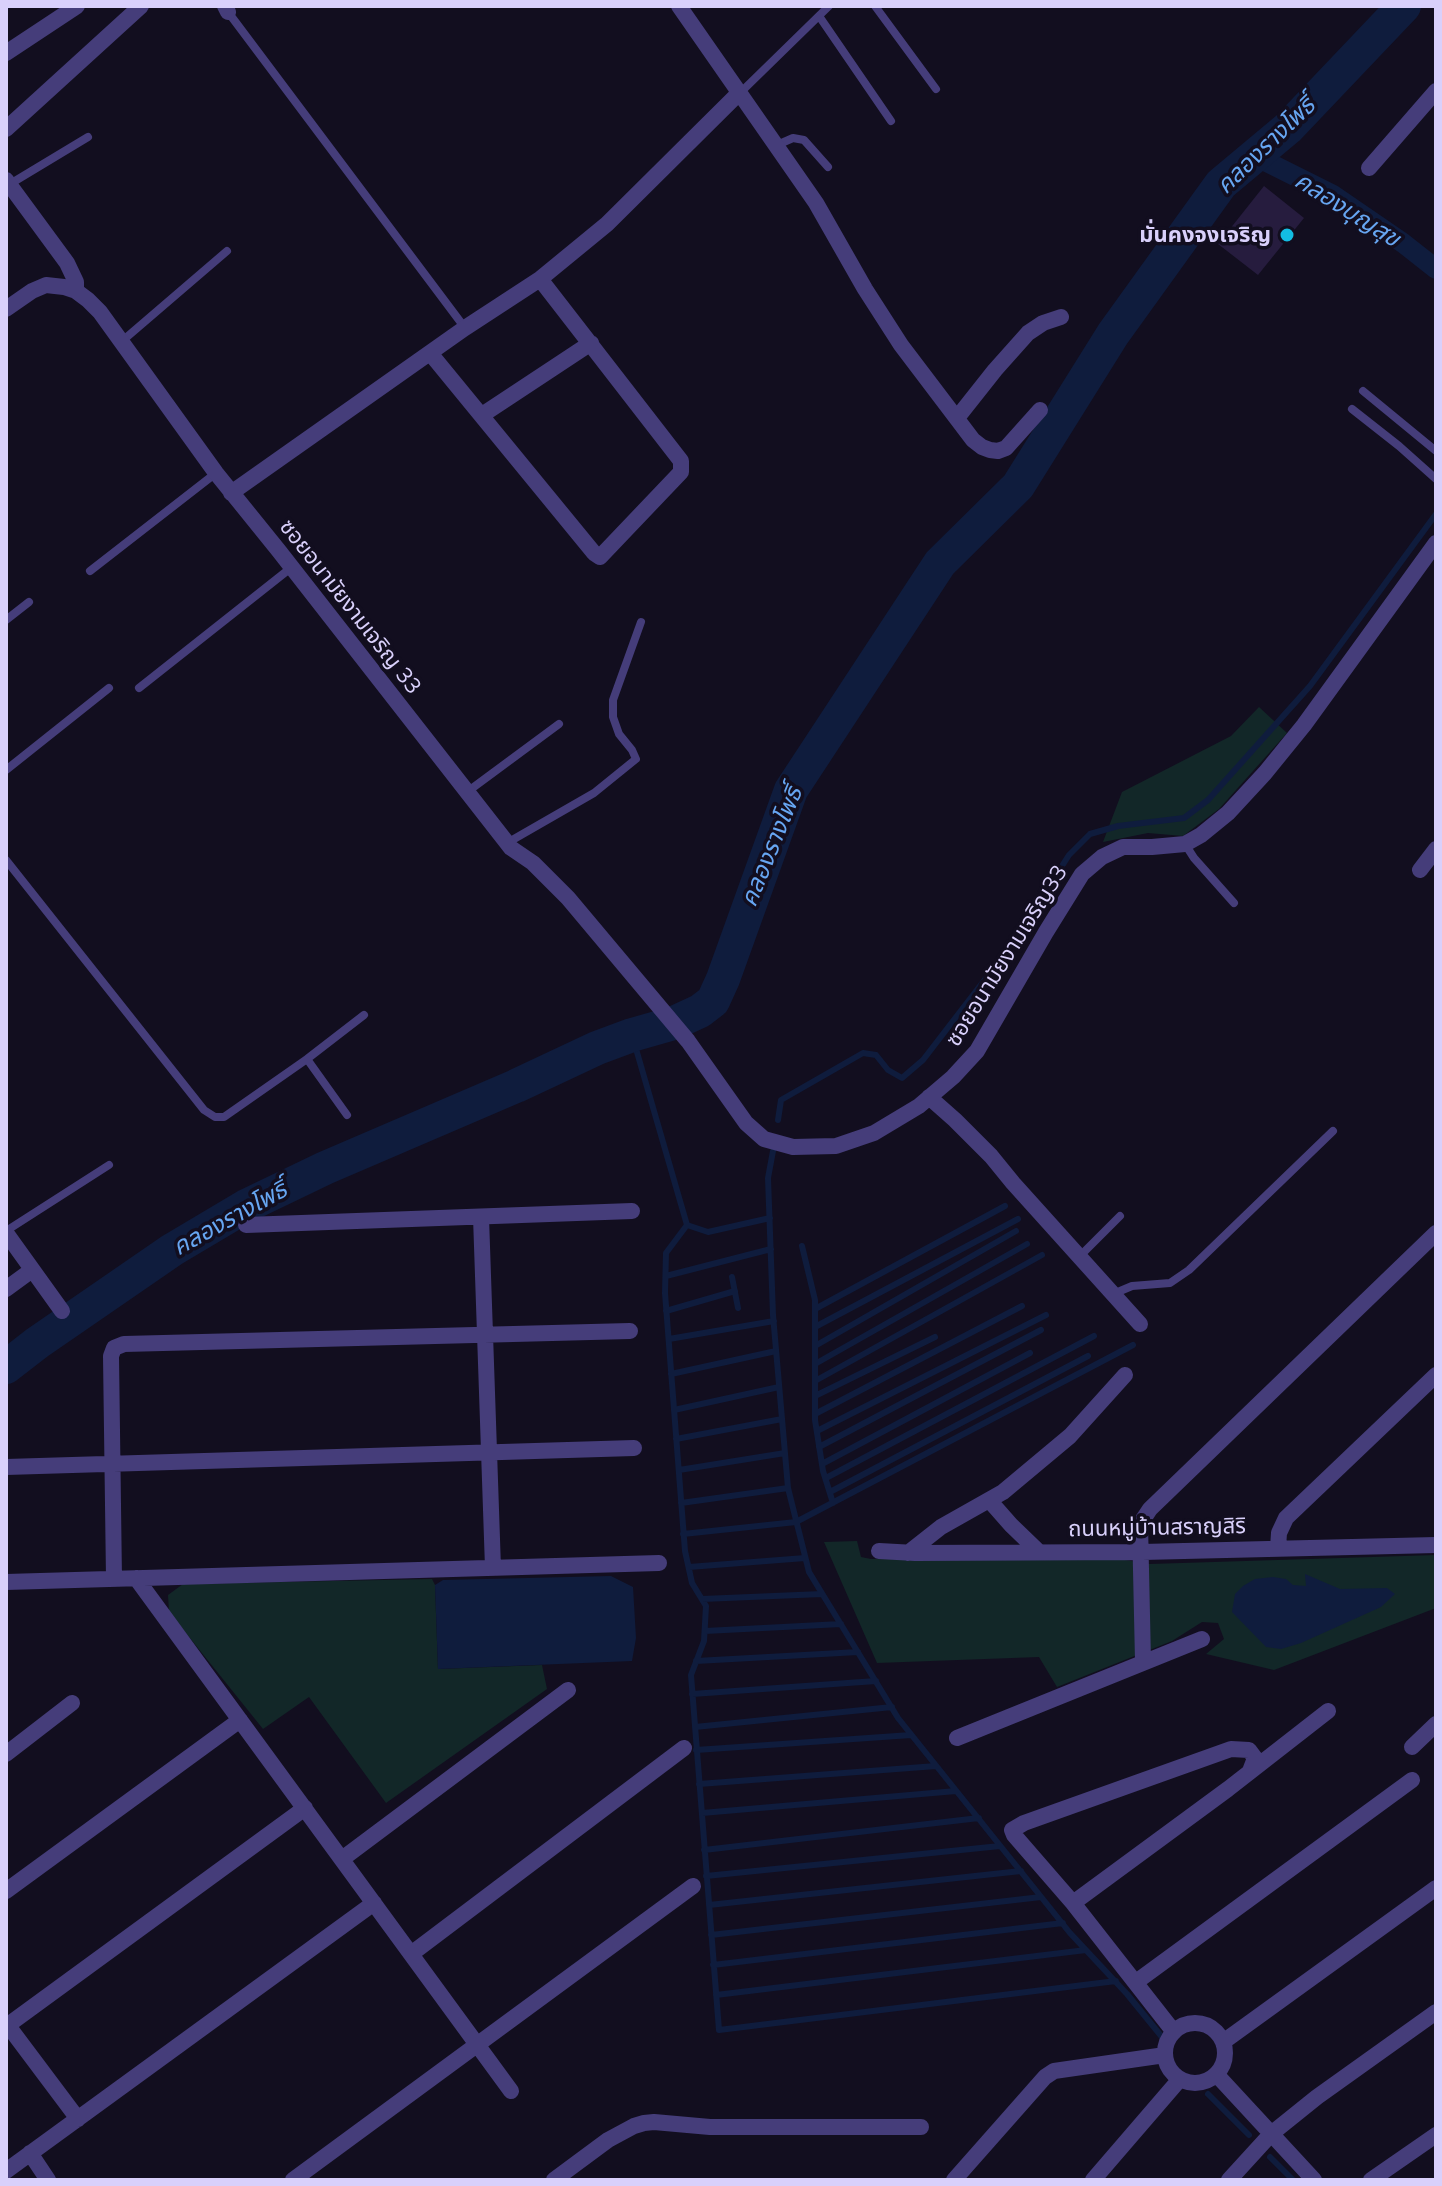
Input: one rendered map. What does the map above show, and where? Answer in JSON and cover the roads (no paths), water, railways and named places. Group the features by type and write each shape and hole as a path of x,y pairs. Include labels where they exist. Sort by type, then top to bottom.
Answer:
{"street":[{"path":"6,53 77,6"},
{"path":"6,129 141,6"},
{"path":"679,6 816,203 901,345 973,440 982,447 998,451 1006,448 1040,410"},
{"path":"1369,168 1436,91"},
{"path":"231,493 465,328 540,279 607,224 740,92"},
{"path":"6,309 46,285 76,291 76,282 67,263 8,182"},
{"path":"430,353 600,557 681,472 681,461 540,279"},
{"name":"ซอยอนามัยงามเจริญ 33","path":"76,291 100,312 231,493 511,848 533,863 568,898 653,999"},
{"path":"957,418 1028,333 1043,323 1061,317"},
{"path":"482,415 591,343"},
{"path":"1185,844 1228,813 1265,773 1304,725 1436,543"},
{"name":"ซอยอนามัยงามเจริญ33","path":"653,999 688,1041 746,1123 764,1139 793,1147 836,1146 874,1133 919,1106 977,1051 1082,874 1102,857 1123,847 1185,844"},
{"path":"1420,870 1436,849"},
{"path":"929,1097 976,1139 1140,1324"},
{"path":"246,1225 632,1211"},
{"path":"481,1217 493,1568"},
{"path":"6,1232 62,1311"},
{"path":"1143,1661 1140,1524 1150,1509 1436,1233"},
{"path":"6,1289 32,1270"},
{"path":"114,1579 111,1356 114,1348 124,1344 630,1331"},
{"path":"908,1553 941,1527 1003,1492 1070,1436 1125,1375"},
{"path":"1278,1548 1279,1533 1286,1518 1436,1375"},
{"path":"6,1467 634,1448"},
{"path":"989,1500 1039,1552"},
{"name":"ถนนหมู่บ้านสราญสิริ","path":"879,1551 1142,1552 1436,1545"},
{"path":"6,1582 659,1563"},
{"path":"136,1578 511,2091"},
{"path":"957,1738 1202,1639"},
{"path":"342,1859 568,1690"},
{"path":"6,1754 72,1703"},
{"path":"1073,1903 1328,1711"},
{"path":"6,1891 240,1720"},
{"path":"1412,1747 1436,1724"},
{"path":"411,1954 684,1748"},
{"path":"1174,2032 1012,1830 1231,1749 1249,1750 1255,1758 1250,1771"},
{"path":"1136,1982 1412,1780"},
{"path":"78,2119 7,2024 305,1808"},
{"path":"293,2180 693,1886"},
{"path":"1223,2042 1436,1888"},
{"path":"6,2171 374,1903"},
{"path":"1229,2180 1271,2134 1317,2097 1436,2012"},
{"path":"1192,2023 1211,2027 1226,2051 1224,2062 1216,2074 1194,2084 1180,2079 1169,2069 1165,2055 1168,2040 1174,2032 1192,2023"},
{"path":"954,2180 1045,2077 1054,2071 1165,2055"},
{"path":"1216,2074 1314,2180"},
{"path":"1093,2180 1180,2079"},
{"path":"554,2180 608,2140 634,2126 654,2122 710,2127 921,2127"},
{"path":"1371,2180 1436,2135"},
{"path":"30,2153 48,2180"}],"lane":[{"path":"740,92 829,6"},
{"path":"875,6 936,89"},
{"path":"226,9 465,328"},
{"path":"819,16 891,121"},
{"path":"8,182 88,137"},
{"path":"777,145 793,138 804,140 828,167"},
{"path":"121,342 227,251"},
{"path":"1363,391 1436,451"},
{"path":"1352,409 1436,479"},
{"path":"90,571 216,473"},
{"path":"139,688 292,567"},
{"path":"6,620 29,602"},
{"path":"507,843 594,793 636,759 619,734 613,717 613,700 641,622"},
{"path":"6,770 109,688"},
{"path":"467,792 559,724"},
{"path":"1185,844 1234,903"},
{"path":"6,860 204,1110 215,1117 224,1117 364,1015"},
{"path":"307,1059 347,1115"},
{"path":"1113,1294 1132,1286 1170,1283 1189,1270 1333,1131"},
{"path":"6,1232 109,1165"},
{"path":"1080,1256 1120,1216"}],"water":[{"path":"1305,1574 1340,1589 1387,1588 1395,1594 1381,1607 1301,1643 1281,1649 1266,1647 1232,1612 1235,1594 1255,1579 1273,1577 1286,1579 1293,1585 1306,1586"},
{"path":"611,1576 633,1587 636,1638 632,1661 438,1669 435,1585 443,1580"}],"waterway":[{"name":"คลองรางโพธิ์","path":"6,1367 172,1250 246,1206 597,1048 674,1023 713,1001 791,790 940,563 1018,486 1113,334 1221,184 1288,128 1404,6"},
{"name":"คลองบุญสุข","path":"1255,156 1333,195 1436,269"},
{"path":"778,1120 781,1100 863,1053 876,1055 888,1070 902,1078 923,1060 1013,943 1069,855 1090,834 1118,826 1184,818 1208,800 1310,686 1436,514"},
{"path":"632,1035 687,1225 666,1253 665,1293 685,1551 692,1583 706,1606 704,1641 691,1675 719,2030 1116,1981"},
{"path":"773,1151 768,1178 773,1315 788,1488 809,1572 898,1718 1070,1933 1162,2037"},
{"path":"815,1309 1005,1206"},
{"path":"687,1225 708,1232 770,1218"},
{"path":"815,1327 1018,1219"},
{"path":"815,1346 1016,1231"},
{"path":"815,1364 1027,1244"},
{"path":"802,1246 815,1300 815,1420 823,1471 833,1503"},
{"path":"666,1276 771,1249"},
{"path":"815,1381 1042,1255"},
{"path":"732,1277 738,1308"},
{"path":"666,1311 735,1291"},
{"path":"815,1414 1022,1306"},
{"path":"817,1431 1046,1315"},
{"path":"669,1339 774,1321"},
{"path":"819,1447 1041,1330"},
{"path":"826,1478 1094,1336"},
{"path":"815,1396 935,1337"},
{"path":"683,1534 796,1522 1133,1345"},
{"path":"671,1374 776,1351"},
{"path":"822,1464 1030,1353"},
{"path":"830,1492 1088,1356"},
{"path":"674,1410 779,1387"},
{"path":"676,1439 782,1419"},
{"path":"679,1470 785,1453"},
{"path":"681,1503 788,1488"},
{"path":"689,1567 805,1558"},
{"path":"702,1599 822,1594"},
{"path":"705,1631 841,1624"},
{"path":"696,1661 858,1652"},
{"path":"692,1694 876,1681"},
{"path":"695,1727 892,1707"},
{"path":"696,1750 911,1735"},
{"path":"699,1784 936,1766"},
{"path":"702,1813 956,1791"},
{"path":"704,1850 979,1818"},
{"path":"706,1876 1000,1846"},
{"path":"709,1905 1021,1871"},
{"path":"711,1935 1041,1897"},
{"path":"713,1965 1063,1923"},
{"path":"716,1995 1086,1950"},
{"path":"1208,2094 1249,2135"},
{"path":"1270,2157 1293,2180"}],"place":[{"name":"มั่นคงจงเจริญ","path":"1287,235"}]}
